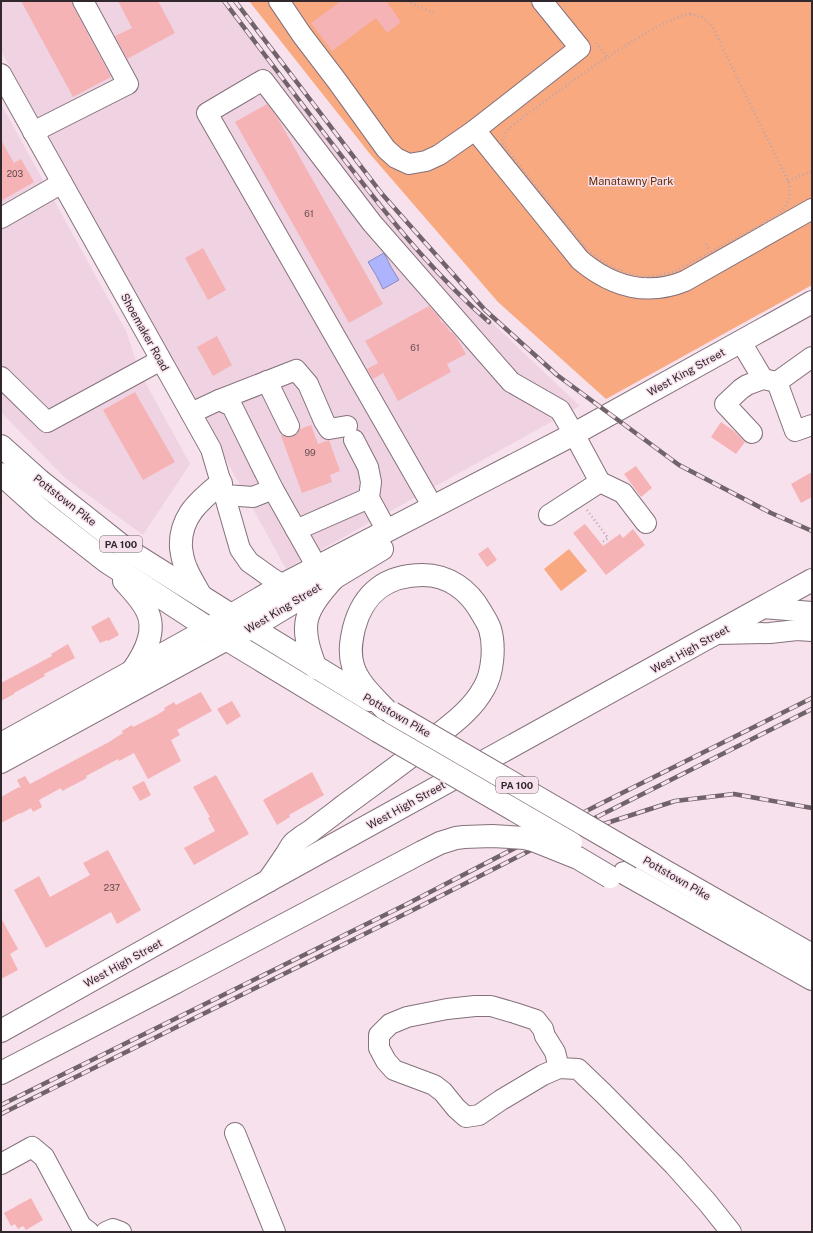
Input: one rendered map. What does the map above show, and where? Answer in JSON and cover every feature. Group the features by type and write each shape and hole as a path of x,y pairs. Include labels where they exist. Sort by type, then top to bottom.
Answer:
{"main road":[{"name":"West King Street","path":"208,628 283,585 326,572 812,302"},
{"name":"West King Street","path":"227,640 251,628 326,572 387,531 567,438"},
{"name":"Pottstown Pike","path":"1,446 39,480 126,549 231,616 389,711 812,955"},
{"name":"Pottstown Pike","path":"1,474 42,511 107,562 227,640 617,875 698,915 812,979"},
{"path":"201,597 184,564 181,536 185,523 193,509 223,489"},
{"path":"107,562 138,597 150,618 150,632 147,649 133,670"},
{"path":"316,668 307,643 307,620 309,612 317,598 326,572"},
{"path":"268,881 294,843 394,770 464,714 486,686 492,663 493,652 490,629 478,606 470,596 447,579 422,575 395,579 374,591 359,612 351,641 353,667 359,680 368,691 389,711"},
{"name":"West High Street","path":"1,1031 268,881 812,580"},
{"path":"1,1073 440,843 456,838 492,836 516,837 533,840 617,875"}],"street":[{"path":"33,132 128,84 83,1"},
{"path":"279,1 302,35 386,149 396,158 409,164 426,161 439,156 475,130 580,48 542,1"},
{"name":"Shoemaker Road","path":"1,74 211,449 240,549 249,562 270,578 283,585"},
{"path":"432,507 207,113 263,80 372,223 462,327 511,382 560,410 567,438 600,482 623,493 646,522"},
{"path":"475,130 580,260 591,269 624,286 648,289 674,286 812,209"},
{"path":"1,218 62,183"},
{"path":"741,342 770,381 795,431 812,425"},
{"path":"752,433 725,404 741,389 770,381 812,357"},
{"path":"1,377 47,422 161,360"},
{"path":"190,413 296,370 308,384 324,421 330,430 351,433 368,467 371,482 369,498 387,531"},
{"path":"267,381 289,426"},
{"path":"220,400 232,406 273,489 296,530 326,572"},
{"path":"549,515 600,482"},
{"path":"223,489 253,497 273,489"},
{"path":"296,530 369,498"},
{"path":"763,608 812,612"},
{"name":"West King Street","path":"1,743 208,628"},
{"path":"716,634 770,633 797,630 812,631"},
{"name":"West King Street","path":"1,763 227,640"},
{"path":"559,1068 555,1052 545,1036 544,1029 536,1020 491,1006 447,1009 407,1017 390,1024 379,1035 379,1048 386,1061 394,1070 434,1085 443,1092 456,1108 466,1117 480,1115 501,1100 542,1075 559,1068 578,1069 674,1165 731,1232"},
{"path":"236,1133 275,1232"},
{"path":"1,1164 32,1147 44,1157 82,1226 88,1232"},
{"path":"106,1232 113,1229 121,1232"}],"path":[{"path":"407,1 433,13"},
{"path":"686,15 696,15 702,16 711,24 788,181 790,188 789,199 784,209 778,216 675,271 651,276 635,275 610,266 599,259 582,244 503,144 503,139 506,132 519,120 607,57 668,22 686,15"},
{"path":"788,181 812,171"},
{"path":"576,497 608,538 600,543"}],"shaded area":[{"path":"1,1 222,1 435,269 580,406 286,569 1,51"},
{"path":"1,104 127,333 139,371 190,464 143,535 64,477 1,412"}],"green space":[{"name":"Manatawny Park","path":"249,1 812,1 812,285 606,399 498,302 370,154"},
{"path":"569,549 587,571 561,591 544,569"}],"water":[{"path":"384,253 399,280 383,289 368,262"}],"building":[{"path":"21,1 72,1 73,6 111,77 73,97"},
{"path":"118,1 158,1 175,33 127,59 115,36 132,28"},
{"path":"341,1 386,1 401,22 387,33 376,18 332,51 311,23"},
{"path":"267,104 277,117 383,304 349,323 235,122"},
{"path":"1,140 14,163 21,159 34,182 1,201"},
{"path":"203,248 226,290 208,300 185,258"},
{"path":"429,306 439,317 442,323 443,322 456,337 466,354 447,364 451,372 398,401 383,373 373,379 367,369 378,363 365,341"},
{"path":"217,336 232,365 213,376 197,347"},
{"path":"135,392 175,462 143,480 103,410"},
{"path":"721,422 734,431 745,442 736,454 711,437"},
{"path":"311,425 318,444 329,440 340,471 330,475 332,482 302,493 281,436 294,436 300,429"},
{"path":"636,466 652,488 641,497 624,474"},
{"path":"812,472 812,497 801,503 791,484"},
{"path":"585,524 603,546 620,534 623,538 633,529 645,545 606,575 573,533"},
{"path":"488,547 497,560 487,567 478,554"},
{"path":"109,617 119,635 108,641 107,640 100,643 91,627"},
{"path":"68,644 75,658 44,674 45,676 1,701 1,683 52,656 51,654"},
{"path":"201,692 212,711 177,730 180,735 171,740 181,761 148,779 134,753 119,761 118,759 62,791 61,788 39,800 42,807 33,812 31,808 1,823 1,797 19,787 21,788 17,780 25,776 30,784 109,742 132,725 133,727 155,716 174,702 176,705"},
{"path":"232,701 241,716 227,725 217,709"},
{"path":"312,772 324,795 289,815 290,817 277,825 263,800"},
{"path":"216,775 249,834 194,865 184,848 215,831 208,818 210,817 193,787"},
{"path":"144,781 151,795 140,801 132,787"},
{"path":"108,850 141,910 117,924 111,912 46,948 14,890 39,876 50,897 90,875 83,863"},
{"path":"1,918 18,949 10,954 18,970 1,979"},
{"path":"31,1198 43,1220 26,1230 23,1226 18,1229 15,1224 11,1226 4,1213"}],"railway":[{"path":"224,1 330,141 405,236 445,280 489,322"},
{"path":"235,1 382,194 485,310 557,375 679,465 771,513 812,531"},
{"path":"1,1105 407,904 598,805 812,698"},
{"path":"1,1114 411,911 812,709"},
{"path":"585,830 675,801 734,794 812,808"}]}
